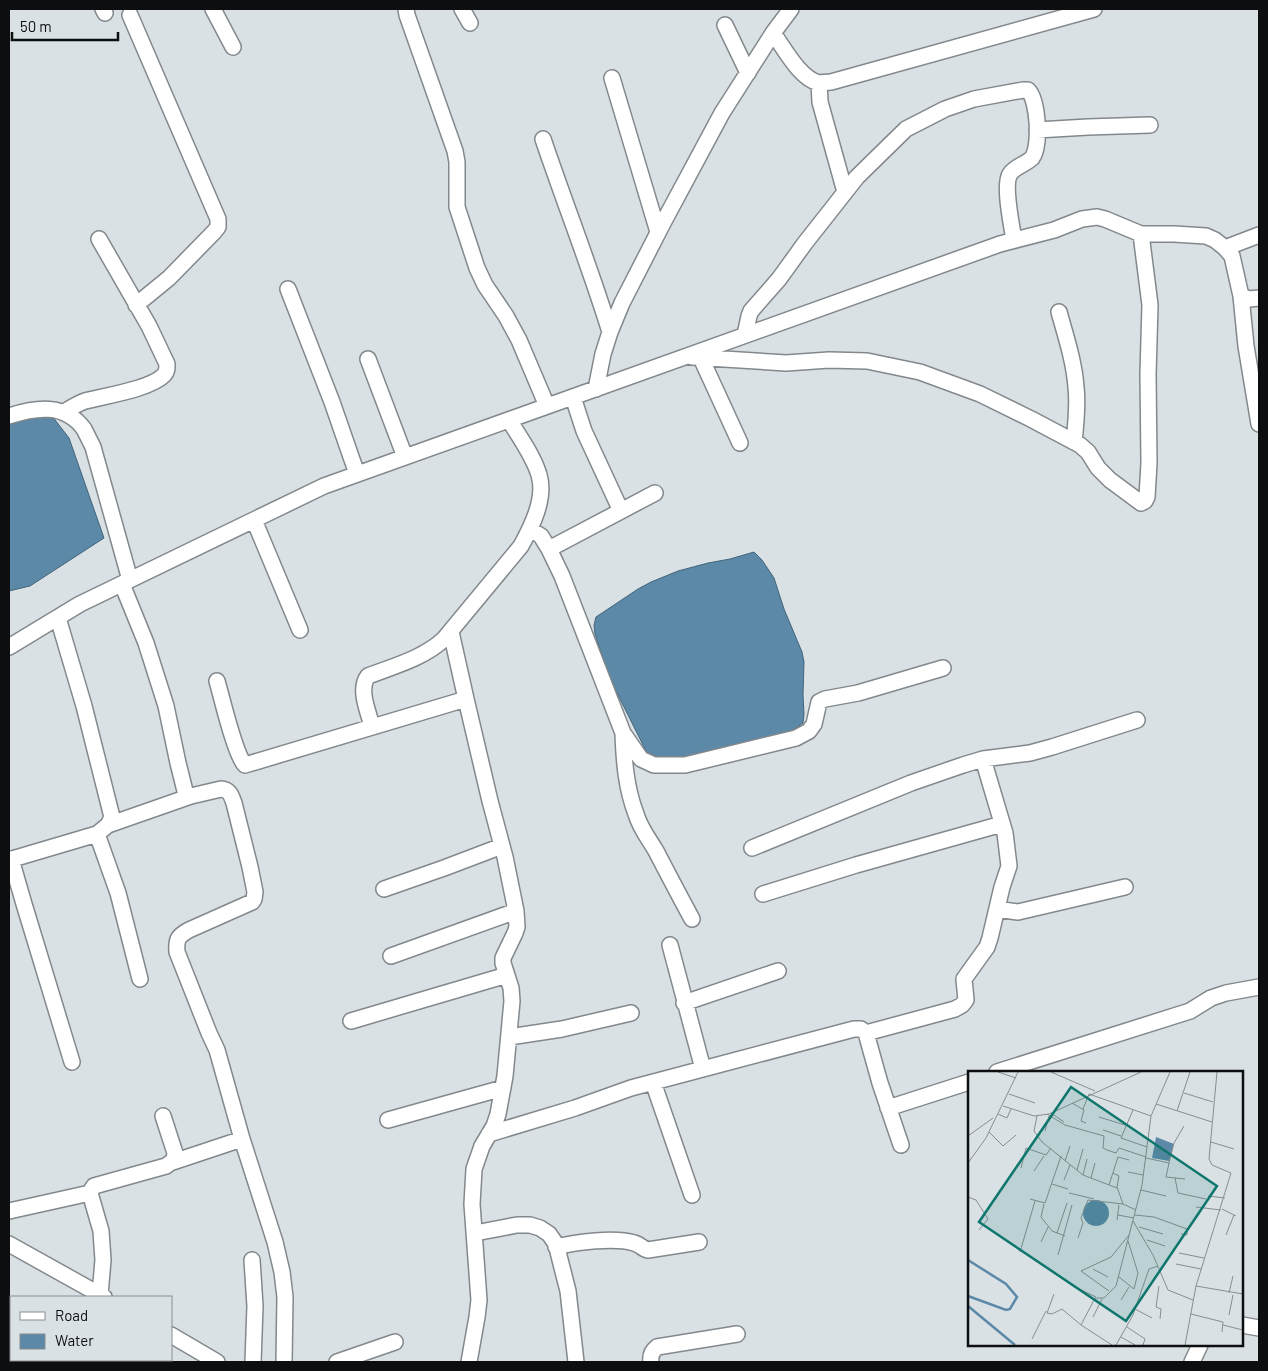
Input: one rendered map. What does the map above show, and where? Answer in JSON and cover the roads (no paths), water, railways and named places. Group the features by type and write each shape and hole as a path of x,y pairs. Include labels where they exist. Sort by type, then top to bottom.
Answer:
{"street":[{"path":"213,9 233,47"},
{"path":"406,9 455,151 457,162 457,207 477,268 485,285 506,316 519,340 547,406"},
{"path":"462,9 470,23"},
{"path":"596,389 603,354 610,332 622,303 658,232 722,113 773,33 791,9"},
{"path":"773,33 800,71 819,83 831,82 1094,9"},
{"path":"130,15 218,220 218,227 214,232 169,278 136,305"},
{"path":"725,25 748,73"},
{"path":"612,78 658,232"},
{"path":"819,83 820,102 845,192"},
{"path":"745,335 751,311 779,279 857,177 906,129 945,109 974,99 1028,90 1036,112 1036,148 1033,156 1010,174 1008,201 1014,240"},
{"path":"1037,130 1150,124"},
{"path":"543,139 610,332"},
{"path":"9,647 80,604 324,486 547,406 694,357 745,335 1000,244 1054,230 1082,219 1097,217 1105,219 1141,234 1206,236 1215,240 1232,256 1241,296 1246,346 1259,424"},
{"path":"694,357 786,363 829,360 867,361 920,372 980,394 1080,445 1088,452 1098,468 1110,480 1141,503 1147,497 1149,464 1148,374 1150,305 1141,234"},
{"path":"1225,248 1259,235"},
{"path":"64,412 79,403 119,394 149,384 165,375 168,370 149,326 99,239"},
{"path":"288,289 332,402 357,474"},
{"path":"1241,296 1249,299 1259,298"},
{"path":"1059,312 1071,354 1077,389 1074,442"},
{"path":"694,357 740,444"},
{"path":"368,359 405,457"},
{"path":"573,397 584,431 621,511"},
{"path":"9,416 46,408 64,412 73,417 84,429 93,447 126,582 166,706 185,791 191,796"},
{"path":"372,726 363,690 368,676 398,665 437,646 451,632 521,546 530,529 539,499 540,478 532,459 509,420"},
{"path":"549,549 655,493"},
{"path":"254,520 300,630"},
{"path":"530,529 541,536 562,576 623,733 641,760 654,765 685,764 796,738 809,731 814,724 819,702 825,699 858,693 943,668"},
{"path":"58,618 84,706 111,809 112,817 102,829"},
{"path":"451,632 502,846 516,911 517,927 503,958 511,988 512,1001 503,1088 498,1114 482,1146 474,1170 472,1204 479,1300 469,1362"},
{"path":"217,681 237,749 242,762 245,764 466,699"},
{"path":"752,848 911,783 984,759 1030,753 1138,720"},
{"path":"623,733 625,770 636,814 692,919"},
{"path":"866,1033 955,1009 966,1000 964,979 987,947 1009,866 1002,824 984,759"},
{"path":"72,1062 10,859 102,829 191,796 226,789 230,792 248,857 255,892 254,899 249,905 181,934 176,944 177,952 217,1050 242,1139 275,1242 282,1272 285,1297 284,1362"},
{"path":"763,894 856,865 1002,824"},
{"path":"102,829 140,979"},
{"path":"384,889 502,846"},
{"path":"997,909 1018,912 1124,887"},
{"path":"391,956 516,911"},
{"path":"670,946 703,1069"},
{"path":"684,1003 778,971"},
{"path":"350,1021 507,975"},
{"path":"1000,1071 1190,1011 1211,998 1226,993 1259,987"},
{"path":"509,1036 562,1028 631,1013"},
{"path":"489,1134 653,1082 854,1029 861,1029 866,1033 901,1145"},
{"path":"653,1082 692,1195"},
{"path":"888,1108 968,1082"},
{"path":"388,1120 503,1088"},
{"path":"9,1244 102,1296 103,1260 101,1231 90,1193 94,1186 166,1166 174,1160 175,1153 163,1116"},
{"path":"170,1163 242,1139"},
{"path":"9,1211 90,1193"},
{"path":"475,1233 517,1226 530,1226 540,1228 549,1234 556,1247 568,1290 576,1362"},
{"path":"556,1247 578,1242 617,1241 635,1243 648,1250 699,1242"},
{"path":"252,1260 255,1306 253,1362"},
{"path":"1243,1326 1259,1328"},
{"path":"651,1362 650,1358 653,1350 657,1347 737,1334"},
{"path":"172,1336 217,1362"},
{"path":"337,1362 395,1342"},
{"path":"1192,1362 1200,1346"}],"water":[{"path":"52,416 69,438 104,538 30,586 9,591 9,420 13,418"},
{"path":"754,552 774,578 784,609 802,652 804,662 803,723 786,735 738,744 675,762 650,759 609,677 595,634 594,625 596,617 651,582 678,571"}]}
